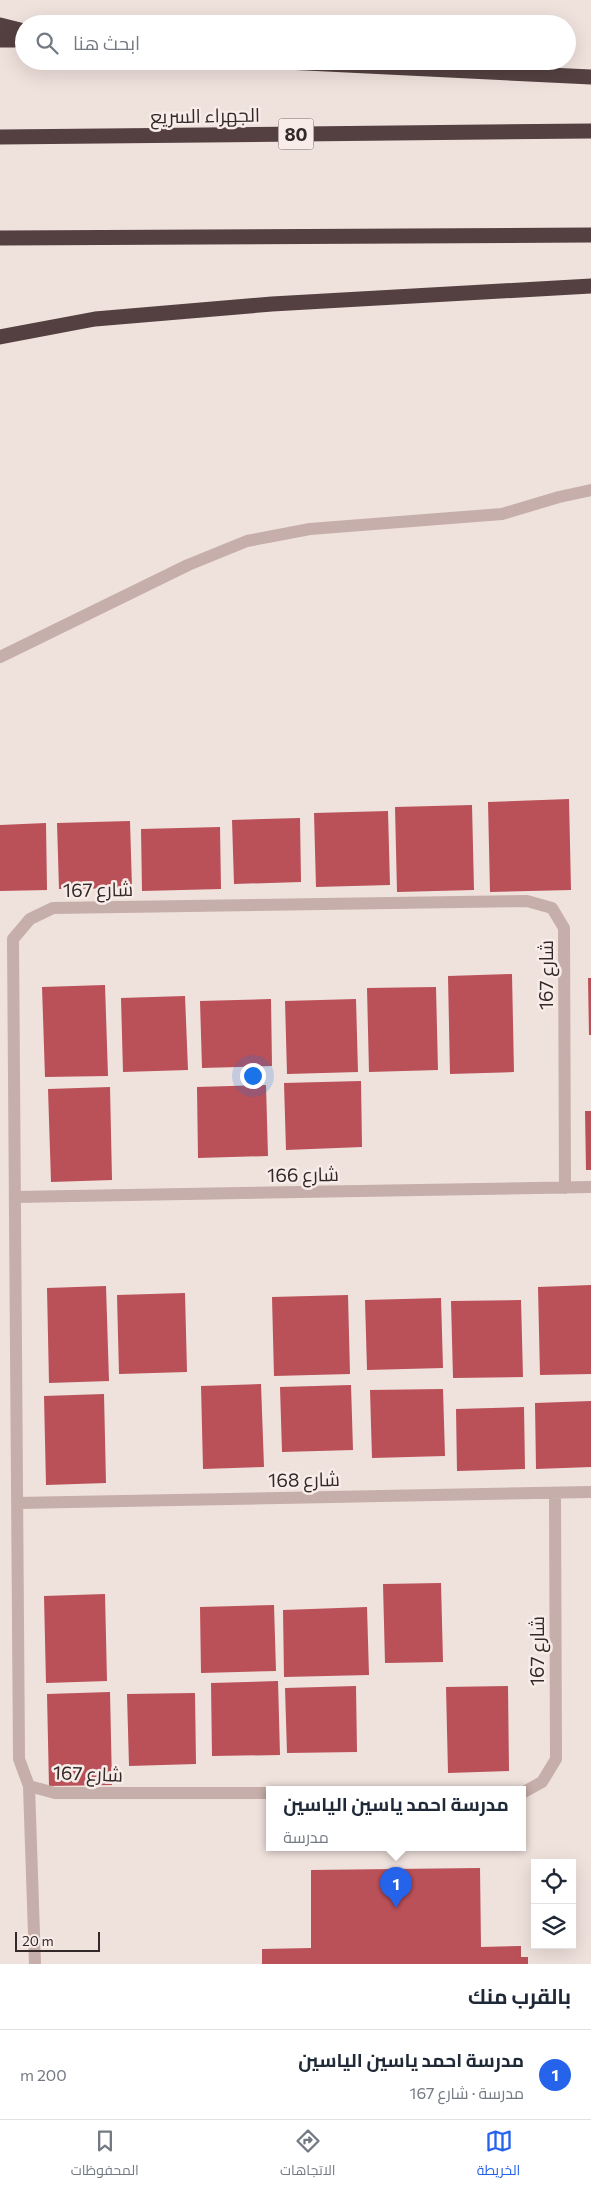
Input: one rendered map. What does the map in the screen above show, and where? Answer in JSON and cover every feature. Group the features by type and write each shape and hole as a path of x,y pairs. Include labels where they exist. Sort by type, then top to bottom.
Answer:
{"highway":[{"path":"0,25 15,29"},
{"path":"0,40 15,40"},
{"path":"448,70 591,77"},
{"name":"الجهراء السريع","path":"0,137 591,131"},
{"path":"0,238 591,235"},
{"path":"0,337 95,319 272,304 591,286"}],"street":[{"path":"0,657 188,564 248,541 310,529 502,514 559,496 591,490"},
{"name":"شارع 167","path":"266,1793 55,1793 30,1786 19,1759 13,939 30,919 53,908 527,901 552,908 564,928 565,1188"},
{"name":"شارع 166","path":"15,1198 591,1188"},
{"name":"شارع 168","path":"17,1503 591,1492"},
{"name":"شارع 167","path":"526,1791 542,1782 556,1759 554,1493"},
{"path":"30,1786 35,1964"}],"building":[{"path":"569,799 571,890 490,892 488,802"},
{"path":"472,805 474,890 397,892 395,807"},
{"path":"388,811 390,885 316,887 314,813"},
{"path":"300,818 301,882 234,884 232,820"},
{"path":"130,821 132,888 59,889 57,823"},
{"path":"46,823 47,890 0,891 0,825"},
{"path":"220,827 221,889 142,891 141,829"},
{"path":"512,974 514,1072 450,1074 448,976"},
{"path":"588,978 591,978 591,1035 589,1035"},
{"path":"105,985 108,1076 45,1077 42,987"},
{"path":"436,987 438,1070 369,1072 367,988"},
{"path":"185,996 188,1070 123,1072 121,998"},
{"path":"271,999 272,1066 202,1068 200,1001"},
{"path":"356,999 358,1072 287,1074 285,1001"},
{"path":"361,1081 362,1147 286,1150 284,1083"},
{"path":"266,1085 268,1156 198,1158 197,1087"},
{"path":"110,1087 112,1180 51,1182 48,1089"},
{"path":"585,1111 591,1111 591,1170 586,1170"},
{"path":"591,1285 591,1374 540,1375 538,1287"},
{"path":"106,1286 109,1381 49,1383 47,1288"},
{"path":"185,1293 187,1372 119,1374 117,1295"},
{"path":"348,1295 350,1374 274,1376 272,1297"},
{"path":"441,1298 443,1368 367,1370 365,1300"},
{"path":"521,1300 523,1377 453,1378 451,1301"},
{"path":"261,1384 264,1467 203,1469 201,1386"},
{"path":"351,1385 353,1450 282,1452 280,1387"},
{"path":"443,1389 445,1456 372,1458 370,1390"},
{"path":"104,1394 106,1483 46,1485 44,1396"},
{"path":"591,1401 591,1467 536,1469 535,1403"},
{"path":"524,1407 525,1469 457,1471 456,1409"},
{"path":"441,1583 443,1662 385,1663 383,1584"},
{"path":"105,1594 107,1681 46,1683 44,1596"},
{"path":"274,1605 276,1671 201,1673 200,1607"},
{"path":"367,1607 369,1675 284,1677 283,1610"},
{"path":"278,1681 280,1755 212,1756 211,1683"},
{"path":"356,1686 357,1752 287,1753 285,1688"},
{"path":"508,1686 509,1771 448,1773 446,1687"},
{"path":"110,1692 112,1785 49,1786 47,1694"},
{"path":"195,1693 196,1764 129,1766 127,1694"},
{"path":"480,1868 481,1947 521,1946 521,1957 528,1957 528,1964 262,1964 262,1949 311,1948 311,1870"}],"place":[{"name":"مدرسة احمد ياسين الياسين","path":"396,1908"}]}
